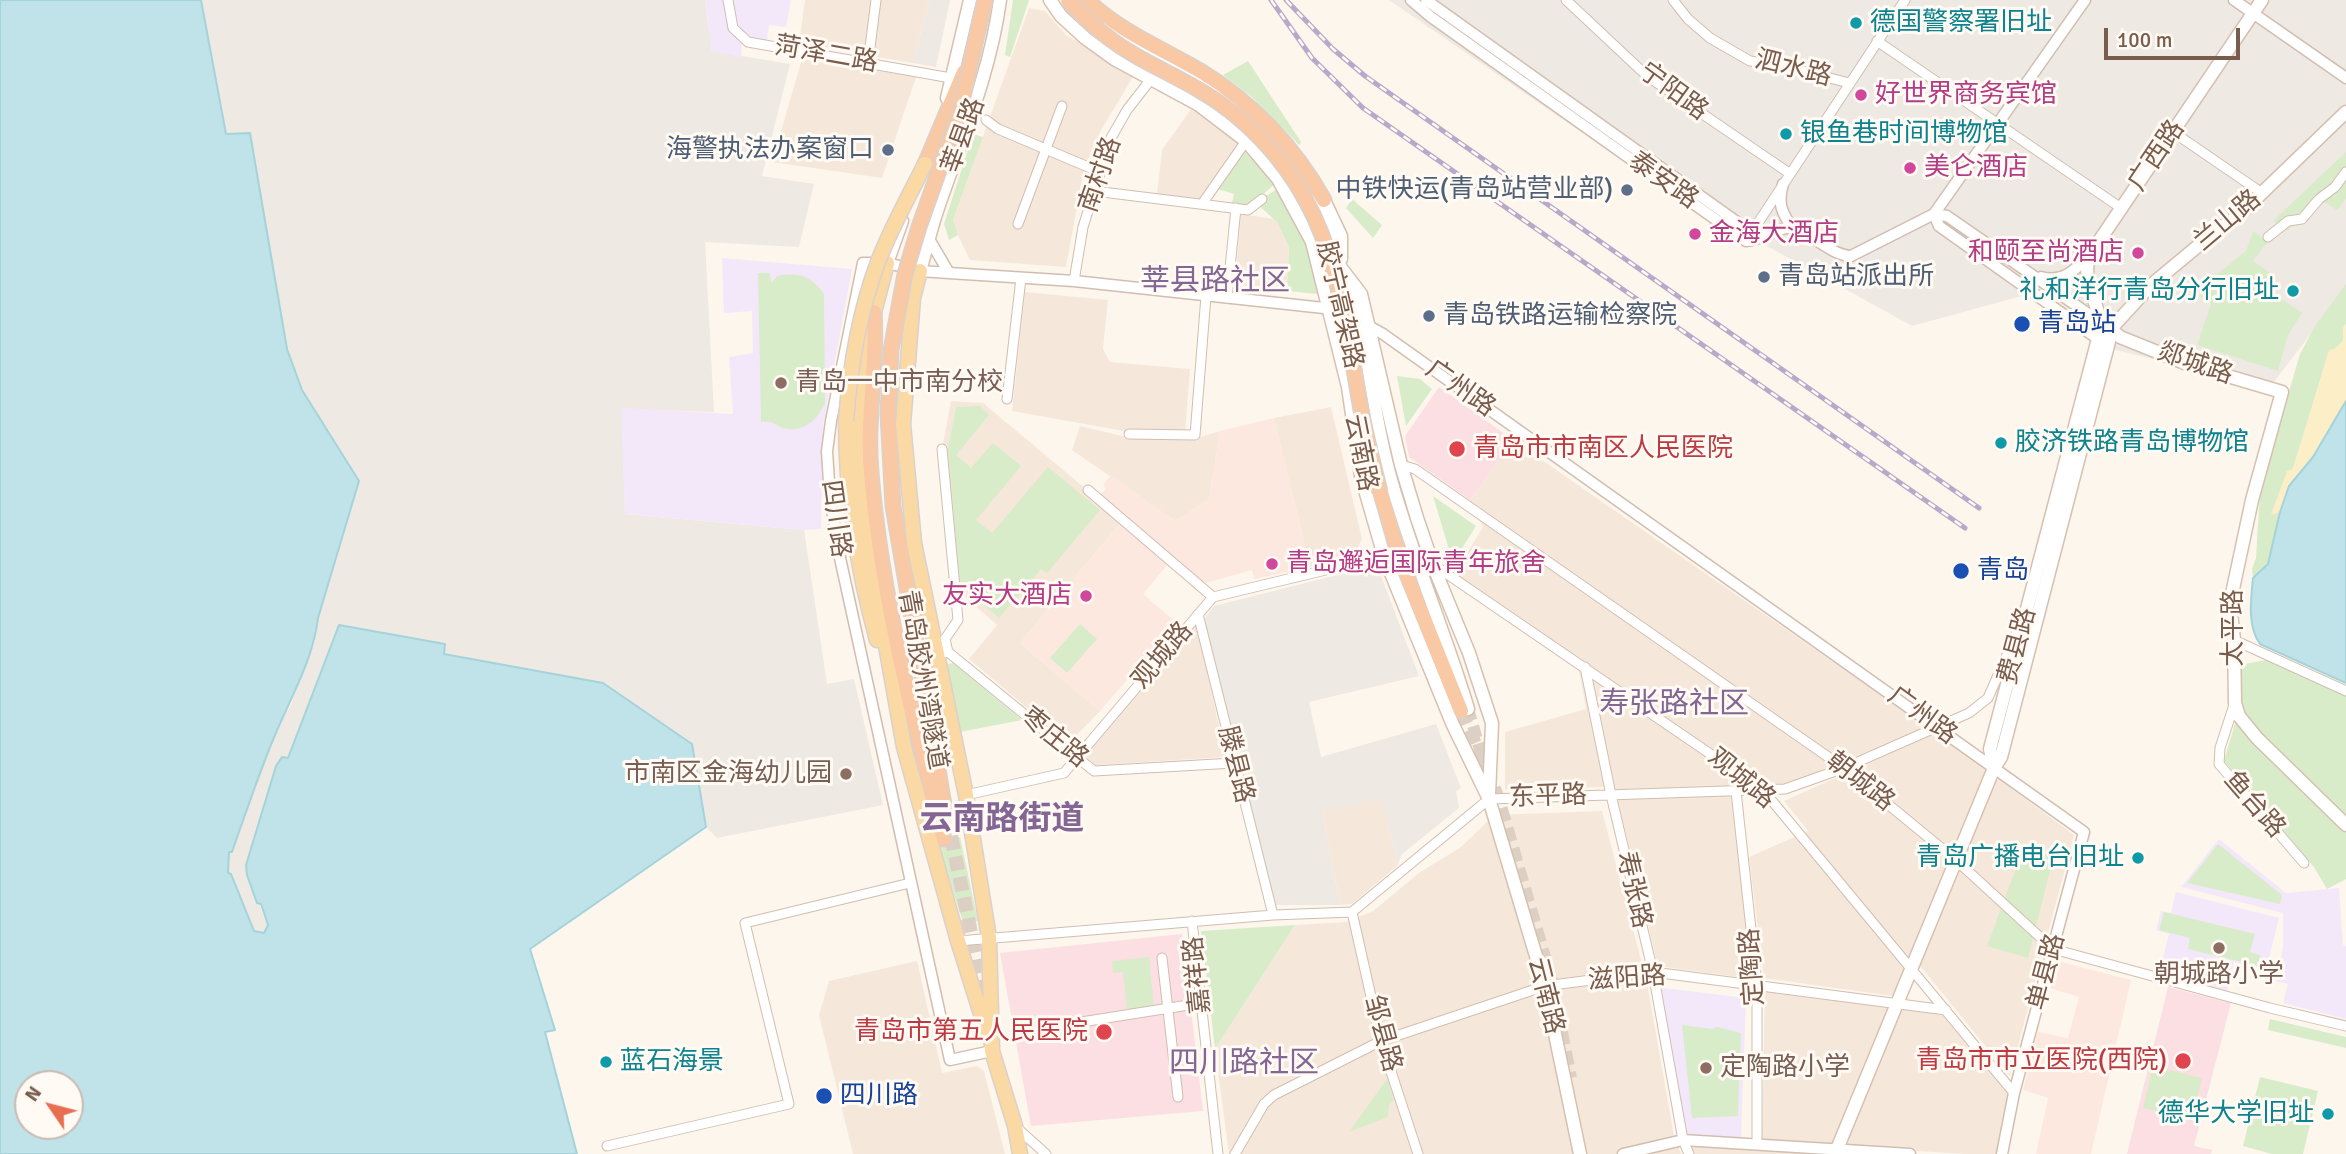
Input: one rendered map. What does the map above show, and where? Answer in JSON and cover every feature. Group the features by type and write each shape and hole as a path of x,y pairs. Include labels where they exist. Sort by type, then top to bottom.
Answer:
{"highway":[{"path":"925,163 970,57 985,0"},
{"name":"青岛胶州湾隧道","path":"874,312 876,338 869,417 870,470 882,568 912,713 947,837 890,484 888,414 891,350 905,274 959,114 985,0"},
{"name":"胶宁高架路","path":"1068,0 1088,22 1116,44 1196,87 1232,112 1265,143 1297,185 1319,225 1335,272 1349,330 1362,416 1380,492 1402,564 1464,710"},
{"path":"1087,0 1120,27 1223,85 1272,127 1311,177 1324,200"}],"main road":[{"name":"莘县路","path":"887,263 951,86 970,0"},
{"name":"莘县路","path":"920,271 982,86 995,41 1000,0"},
{"name":"云南路","path":"1050,0 1061,16 1084,38 1114,59 1199,105 1246,141 1278,179 1312,242 1348,387 1361,476 1384,555 1452,723 1489,799 1545,986 1580,1154"},
{"path":"1079,0 1112,30 1220,94 1274,144 1320,213 1364,323 1372,399 1390,478 1407,534 1450,648 1464,710"},
{"name":"广西路","path":"2090,256 2262,0"},
{"name":"兰山路","path":"2112,330 2165,272 2238,216 2346,112"},
{"path":"894,691 876,638 855,545 847,483 846,421 857,335 869,290 887,241 925,163"},
{"path":"1324,200 1341,236 1341,268"},
{"path":"2090,256 2087,264 2090,292 2100,321"},
{"name":"四川路","path":"887,263 862,370 856,427 862,510 904,747 992,1051"},
{"path":"920,271 913,298 903,424 914,543 942,653 989,938 992,1051 1015,1126 1020,1154"},
{"name":"费县路","path":"1994,768 1990,750 2098,339 2100,321"},
{"name":"云南路","path":"1364,323 1401,465 1433,565 1469,653 1492,723 1489,799"},
{"path":"2098,339 2112,330"},
{"name":"郯城路","path":"2112,330 2120,337 2187,364 2282,392"},
{"name":"费县路","path":"1836,1151 1994,768 2001,757 2112,330"},
{"name":"太平路","path":"2282,392 2233,579 2230,603 2234,639 2235,703 2239,716 2258,738 2346,825"}],"street":[{"name":"菏泽二路","path":"728,0 733,28 748,42 951,78"},
{"path":"868,63 876,0"},
{"name":"泰安路","path":"1411,0 1431,17 1748,236"},
{"name":"泰安路","path":"1426,0 1748,236"},
{"name":"宁阳路","path":"1566,0 1647,76 1790,173"},
{"name":"泗水路","path":"1673,0 1688,19 1710,38 1750,61 1780,65 1849,83"},
{"path":"1905,0 1748,236 1758,240 1780,229 1794,230 1845,256 1851,256 1934,214 2085,0"},
{"path":"2234,0 2346,78"},
{"path":"1877,41 2121,208"},
{"name":"南村路","path":"1074,281 1083,227 1111,138 1127,110 1164,61"},
{"path":"1018,224 1062,106"},
{"path":"986,120 998,129 1101,172"},
{"path":"2173,132 2262,193"},
{"path":"1202,204 1246,141"},
{"path":"2268,237 2288,221 2302,219 2319,198 2335,187 2346,173"},
{"path":"1783,184 1779,197 1781,210 1794,230"},
{"path":"1094,191 1248,210 1262,199"},
{"path":"1227,298 1236,208"},
{"path":"1934,214 1947,216 2112,330"},
{"path":"1934,214 1940,226 2098,339"},
{"path":"929,239 949,273"},
{"path":"2033,275 2050,279 2062,278 2090,256"},
{"name":"广州路","path":"863,263 887,263 920,271 1074,281 1324,308 1364,323 2084,832"},
{"name":"四川路","path":"863,263 831,421 828,470 840,558 950,1060 992,1051"},
{"path":"1007,399 1021,278"},
{"path":"1129,434 1195,435 1206,296"},
{"path":"942,449 958,620 945,639 942,653"},
{"name":"朝城路","path":"1401,465 1415,469 1844,768 1957,861 2053,949 2346,1026"},
{"path":"1087,490 1213,597"},
{"name":"观城路","path":"966,795 1064,773 1213,597 1384,555"},
{"name":"观城路","path":"1433,565 1763,790 2014,1093"},
{"name":"滕县路","path":"1198,614 1273,915"},
{"name":"东平路","path":"1352,912 1489,799 1785,789 1844,768 1938,727 1984,703 2011,642 2025,619"},
{"path":"2234,639 2346,691"},
{"name":"枣庄路","path":"942,653 1094,771 1234,763"},
{"name":"寿张路","path":"1585,667 1611,795 1653,972 1683,1140 1689,1154"},
{"name":"鱼台路","path":"2235,703 2220,748 2219,764 2304,863"},
{"name":"定陶路","path":"1736,791 1757,984 1757,1144"},
{"name":"单县路","path":"2002,1154 2014,1093 2084,832"},
{"path":"607,1146 789,1104 745,923 910,883"},
{"path":"958,941 1273,915 1352,912"},
{"name":"邹县路","path":"1352,912 1381,1041 1418,1154"},
{"name":"嘉祥路","path":"1192,922 1218,1154"},
{"path":"1162,958 1178,1097"},
{"name":"滋阳路","path":"1236,1154 1264,1104 1273,1095 1381,1041 1545,986 1653,972 1946,1010"},
{"path":"1050,1027 1201,1003"},
{"path":"1015,1126 1046,1154"},
{"path":"1623,1154 1683,1140 1910,1154"}],"shaded area":[{"path":"201,0 705,0 712,51 790,64 762,176 814,184 799,247 705,242 714,412 622,409 625,514 804,530 827,684 854,679 883,805 717,838 706,827 692,744 443,654 444,644 259,903 268,928 261,934 254,931 231,874 228,874 229,851 233,852 260,771 282,719 290,707 316,634 318,618 359,481 302,390 287,349 250,133 226,135"},
{"path":"705,0 724,0 730,33 742,41 741,57 712,51"},
{"path":"733,0 791,0 786,27 769,25 767,40 751,38 738,25"},
{"path":"805,0 929,0 913,63 799,44"},
{"path":"929,0 950,0 936,67 913,63"},
{"path":"1389,0 2346,0 2346,288 2270,387 2116,350 2029,294 1912,326 1667,191"},
{"path":"1029,8 1045,11 1066,35 1134,75 1100,132 1083,174 1066,267 970,260 952,223"},
{"path":"802,59 916,77 882,178 772,162"},
{"path":"1194,105 1242,142 1201,199 1157,194 1162,150"},
{"path":"1241,214 1274,219 1277,222 1289,247 1287,291 1235,285"},
{"name":"青岛一中市南分校","path":"722,258 852,269 823,426 821,529 804,530 625,514 621,408 733,414 729,357 753,353 752,311 724,313"},
{"path":"1025,292 1108,300 1103,349 1110,362 1190,369 1185,432 1124,431 1012,411"},
{"name":"青岛市市南区人民医院","path":"1439,387 1513,440 1470,500 1409,457 1405,436"},
{"path":"951,401 983,403 1123,520 1020,643 1100,711 1069,743 969,659 997,625 954,587 942,449"},
{"path":"1331,407 1362,539 1355,554 1310,567 1274,418"},
{"path":"1274,418 1310,567 1254,579 1252,570 1202,584 1098,498 1111,475 1175,521 1209,500 1220,431"},
{"path":"1080,426 1126,437 1197,438 1220,431 1209,500 1175,521 1072,450"},
{"path":"1513,440 1927,727 1783,786 1730,784 1753,979 1658,966 1619,805 1603,787 1505,789 1505,732 1586,709 1579,671 1450,581 1483,527 1470,500"},
{"path":"1123,520 1169,563 1143,594 1177,623 1100,711 1020,643"},
{"path":"1377,565 1419,676 1309,702 1321,757 1436,724 1461,788 1456,791 1459,808 1401,855 1398,865 1381,799 1322,812 1340,905 1276,905 1203,621 1214,606"},
{"path":"1196,623 1226,757 1096,765 1084,755"},
{"path":"1937,733 2074,835 2010,1076 1912,956 1893,996 1764,978 1749,857 1808,831 1784,801"},
{"path":"1381,798 1398,865 1352,904 1340,905 1322,812"},
{"path":"1602,811 1647,983 1674,1136 1681,1154 1229,1154 1215,1049 1295,925 1347,922 1373,911 1419,873 1461,847 1494,815"},
{"path":"2219,839 2286,893 2339,888 2343,945 2346,946 2346,1019 2283,1003 2288,984 2275,981 2283,947 2283,913 2181,887"},
{"name":"朝城路小学","path":"2176,892 2279,918 2266,970 2234,962 2226,995 2158,978 2169,934 2156,930 2161,911 2171,913"},
{"name":"青岛市第五人民医院","path":"1182,934 1203,1111 1031,1126 1000,953"},
{"path":"917,961 942,1073 977,1066 984,1071 1005,1154 853,1154 819,1015 829,981"},
{"path":"2057,961 2131,980 2091,1154 2036,1154 2048,1098 2023,1090 2038,1032 2068,1038 2079,997 2050,988"},
{"name":"定陶路小学","path":"1656,987 1746,998 1741,1141 1680,1138"},
{"name":"青岛市市立医院(西院)","path":"2168,987 2231,1003 2194,1146 2212,1150 2211,1154 2127,1154"},
{"path":"1765,991 1941,1014 2008,1094 1996,1154 1762,1141"},
{"path":"1689,1144 1862,1154 1693,1154"}],"green space":[{"path":"1013,0 1029,0 1010,57 1005,55"},
{"path":"1248,61 1301,142 1299,145 1252,97 1223,75"},
{"path":"973,134 983,137 953,220 958,235 949,240 944,224"},
{"path":"1244,151 1275,184 1248,207 1232,203 1234,194 1218,189"},
{"path":"2346,152 2346,199 2337,210 2319,199 2301,224 2296,220 2288,231 2273,221"},
{"path":"1277,189 1308,245 1318,294 1287,291 1289,247 1277,222 1256,203"},
{"path":"1352,199 1382,225 1373,238 1346,208"},
{"path":"2253,231 2268,241 2253,261 2276,277 2267,289 2302,313 2288,335 2278,371 2197,345 2211,304 2201,297 2200,288 2246,251"},
{"path":"758,273 770,273 771,283 777,276 804,277 824,294 825,403 814,420 797,429 761,422"},
{"path":"2346,284 2346,324 2343,328 2343,341 2329,351 2293,469 2272,514 2280,512 2268,564 2253,578 2260,492 2300,354 2315,326"},
{"path":"1397,376 1420,379 1432,389 1406,426"},
{"path":"980,406 989,415 956,455 971,468 993,443 1021,466 976,520 992,533 1048,467 1100,510 1047,573 1041,569 999,618 960,584 948,450 956,407"},
{"path":"1433,496 1476,526 1453,563"},
{"path":"1080,624 1097,639 1067,673 1050,658"},
{"path":"2266,660 2287,666 2346,696 2346,879 2327,889 2314,867 2224,761 2236,720 2234,666"},
{"path":"953,663 1022,720 960,732 947,664"},
{"path":"960,837 978,921 964,925 944,871 937,842"},
{"path":"2218,844 2282,895 2280,904 2187,883"},
{"path":"2023,850 2054,855 2028,958 1987,946"},
{"path":"2164,912 2255,934 2250,952 2260,955 2258,966 2188,949 2190,938 2159,930"},
{"path":"1295,925 1215,1049 1201,931"},
{"path":"1149,957 1154,1007 1127,1010 1123,972 1113,973 1112,961"},
{"path":"2270,1019 2346,1037 2346,1048 2268,1030"},
{"path":"1682,1025 1712,1029 1717,1027 1741,1033 1738,1116 1692,1118"},
{"path":"2153,1066 2202,1078 2192,1120 2143,1108"},
{"path":"2260,1077 2318,1091 2303,1154 2272,1154 2243,1146"},
{"path":"1387,1079 1394,1099 1389,1105 1388,1117 1349,1132"}],"sand":[{"path":"2346,324 2346,401 2313,457 2289,486 2280,512 2271,515 2287,471 2293,469 2329,351 2343,341 2343,328"}],"water":[{"path":"0,0 201,0 226,134 250,133 287,349 302,390 359,481 311,649 269,749 232,852 229,852 228,873 231,874 254,931 264,933 268,925 261,904 257,903 246,865 276,766 282,757 288,758 339,625 445,644 444,654 603,683 692,744 706,827 530,949 555,1030 545,1032 577,1154 0,1154"},
{"path":"2346,401 2346,683 2260,644 2253,629 2251,595 2253,578 2268,564 2289,486 2313,457"}],"tunnel":[{"path":"1468,709 1486,770"},
{"path":"1461,711 1497,796 1551,981 1570,1078"},
{"path":"951,836 987,1010"}],"railway":[{"path":"1271,0 1312,58 1363,108 1965,528"},
{"path":"1286,0 1333,49 1365,76 1979,508"}],"place":[{"name":"德国警察署旧址","path":"1856,23"},
{"name":"好世界商务宾馆","path":"1861,95"},
{"name":"银鱼巷时间博物馆","path":"1786,134"},
{"name":"海警执法办案窗口","path":"888,150"},
{"name":"美仑酒店","path":"1910,168"},
{"name":"中铁快运(青岛站营业部)","path":"1627,190"},
{"name":"金海大酒店","path":"1695,234"},
{"name":"和颐至尚酒店","path":"2138,253"},
{"name":"青岛站派出所","path":"1764,277"},
{"name":"礼和洋行青岛分行旧址","path":"2293,291"},
{"name":"青岛铁路运输检察院","path":"1429,316"},
{"name":"青岛站","path":"2022,324"},
{"name":"青岛一中市南分校","path":"781,383"},
{"name":"胶济铁路青岛博物馆","path":"2001,443"},
{"name":"青岛市市南区人民医院","path":"1457,449"},
{"name":"青岛邂逅国际青年旅舍","path":"1272,564"},
{"name":"青岛","path":"1961,571"},
{"name":"友实大酒店","path":"1086,596"},
{"name":"市南区金海幼儿园","path":"846,774"},
{"name":"青岛广播电台旧址","path":"2138,858"},
{"name":"朝城路小学","path":"2219,948"},
{"name":"青岛市第五人民医院","path":"1104,1032"},
{"name":"青岛市市立医院(西院)","path":"2183,1061"},
{"name":"蓝石海景","path":"606,1062"},
{"name":"定陶路小学","path":"1706,1068"},
{"name":"四川路","path":"824,1096"},
{"name":"德华大学旧址","path":"2328,1114"}],"district":[{"name":"莘县路社区","path":"1215,282"},
{"name":"寿张路社区","path":"1674,705"},
{"name":"云南路街道","path":"1002,820"},
{"name":"四川路社区","path":"1244,1064"}]}
